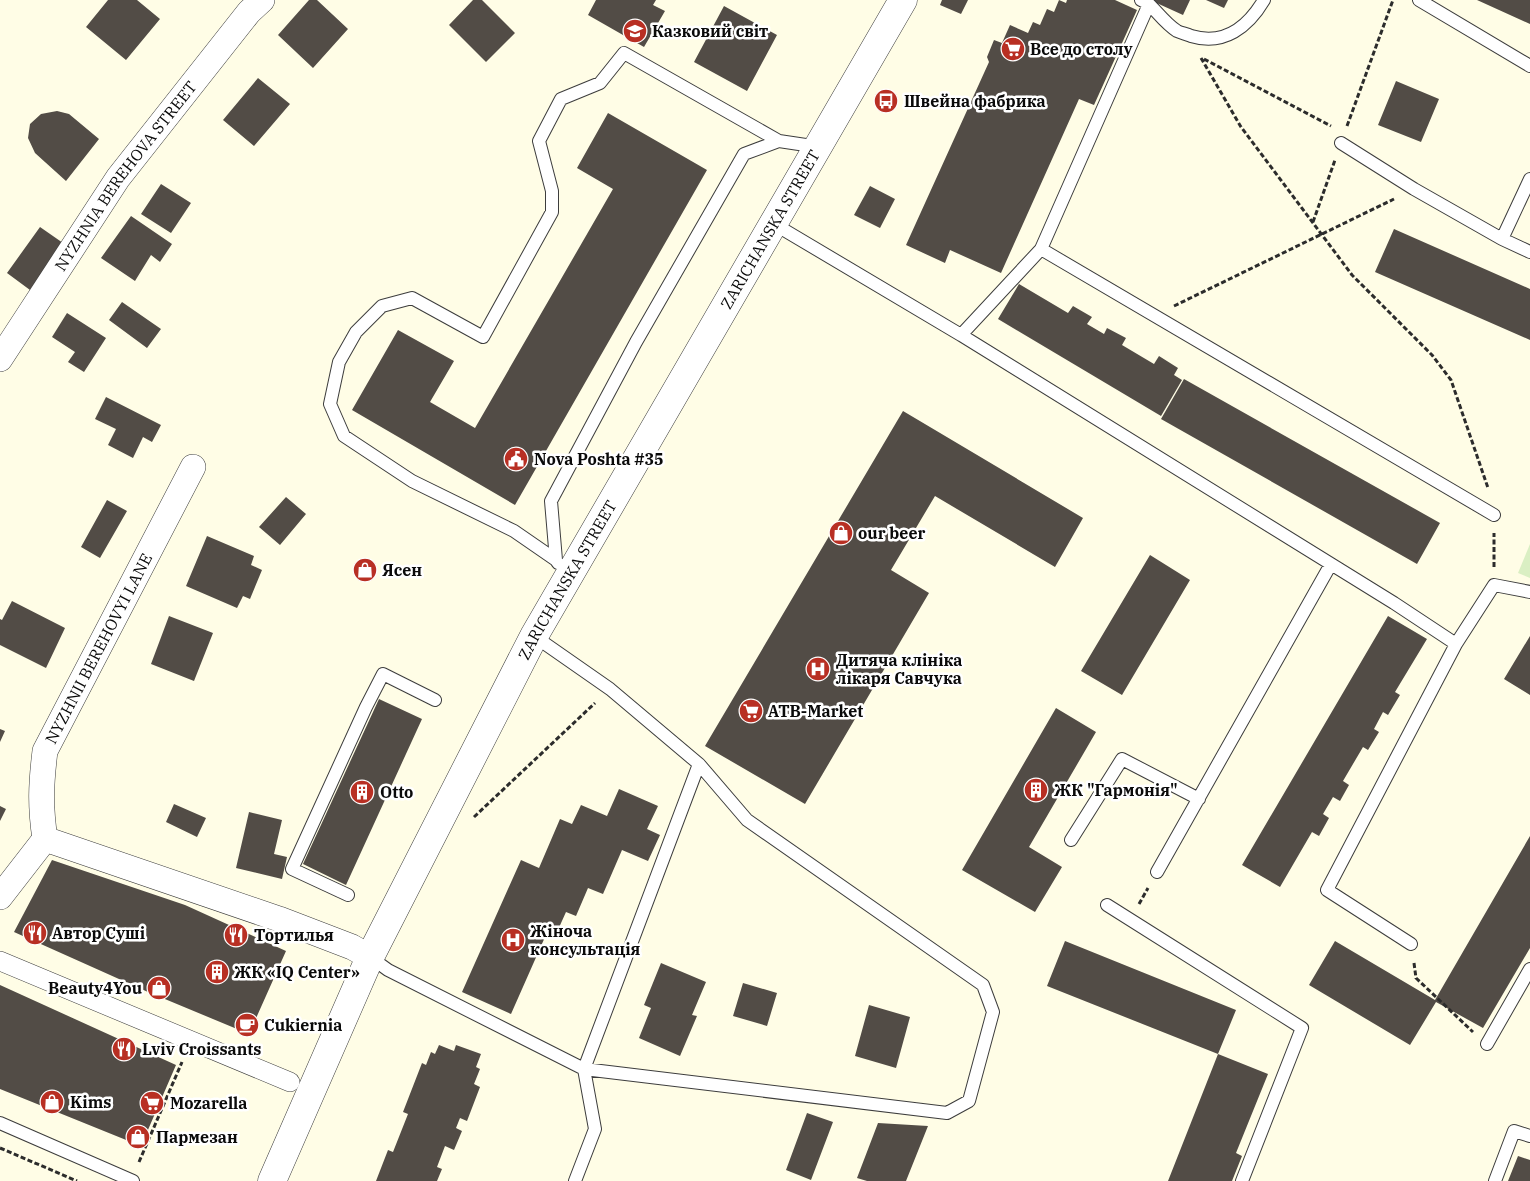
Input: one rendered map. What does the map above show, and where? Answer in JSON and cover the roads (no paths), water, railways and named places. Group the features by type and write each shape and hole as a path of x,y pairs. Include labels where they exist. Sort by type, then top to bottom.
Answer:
{"street":[{"name":"NYZHNIA BEREHOVA STREET","path":"0,359 118,178 249,12 262,0"},
{"name":"ZARICHANSKA STREET","path":"272,1181 370,957 534,636 562,570 774,224 903,0"},
{"name":"NYZHNII BEREHOVYI LANE","path":"45,839 41,810 41,783 45,751 193,467"},
{"path":"0,897 45,839 279,919 352,947 370,957"},
{"path":"0,961 290,1082"}],"lane":[{"path":"962,335 1041,249 1145,2 1176,30 1199,38 1215,39 1238,31 1255,15 1264,0"},
{"path":"1419,0 1530,66"},
{"path":"562,570 514,532 412,481 344,436 330,404 339,362 356,332 382,306 412,298 483,337 552,212 552,191 539,141 561,99 600,83 624,53 779,141 819,147"},
{"path":"1343,138 1414,189 1502,239 1530,252"},
{"path":"562,570 551,501 555,493 636,342 744,154 779,141"},
{"path":"1502,239 1530,179"},
{"path":"774,224 962,335 1331,564 1456,644"},
{"path":"1041,249 1494,515"},
{"path":"1157,872 1331,564"},
{"path":"1411,944 1327,890 1456,644 1494,585 1530,592"},
{"path":"370,957 388,970 584,1069 947,1113 969,1101 993,1012 983,985 747,820 699,764 610,689 534,636"},
{"path":"348,895 292,869 382,674 435,700"},
{"path":"1071,840 1122,759 1199,799"},
{"path":"575,1181 595,1129 584,1069 699,764"},
{"path":"1107,905 1302,1028 1242,1181"},
{"path":"1487,1044 1530,969"},
{"path":"0,1123 132,1181"},
{"path":"1495,1181 1514,1132 1530,1136"}],"place":[{"name":"Казковий світ","path":"635,31"},
{"name":"Все до столу","path":"1013,49"},
{"name":"Швейна фабрика","path":"886,101"},
{"name":"Nova Poshta #35","path":"516,459"},
{"name":"our beer","path":"841,533"},
{"name":"Ясен","path":"365,570"},
{"name":"Дитяча клініка лікаря Савчука","path":"818,669"},
{"name":"ATB-Market","path":"751,711"},
{"name":"ЖК \"Гармонія\"","path":"1036,790"},
{"name":"Otto","path":"362,792"},
{"name":"Автор Суші","path":"35,933"},
{"name":"Тортилья","path":"236,935"},
{"name":"Жіноча консультація","path":"513,940"},
{"name":"ЖК «IQ Center»","path":"217,972"},
{"name":"Beauty4You","path":"159,988"},
{"name":"Cukiernia","path":"247,1025"},
{"name":"Lviv Croissants","path":"124,1049"},
{"name":"Kims","path":"52,1102"},
{"name":"Mozarella","path":"152,1103"},
{"name":"Пармезан","path":"138,1137"}]}
